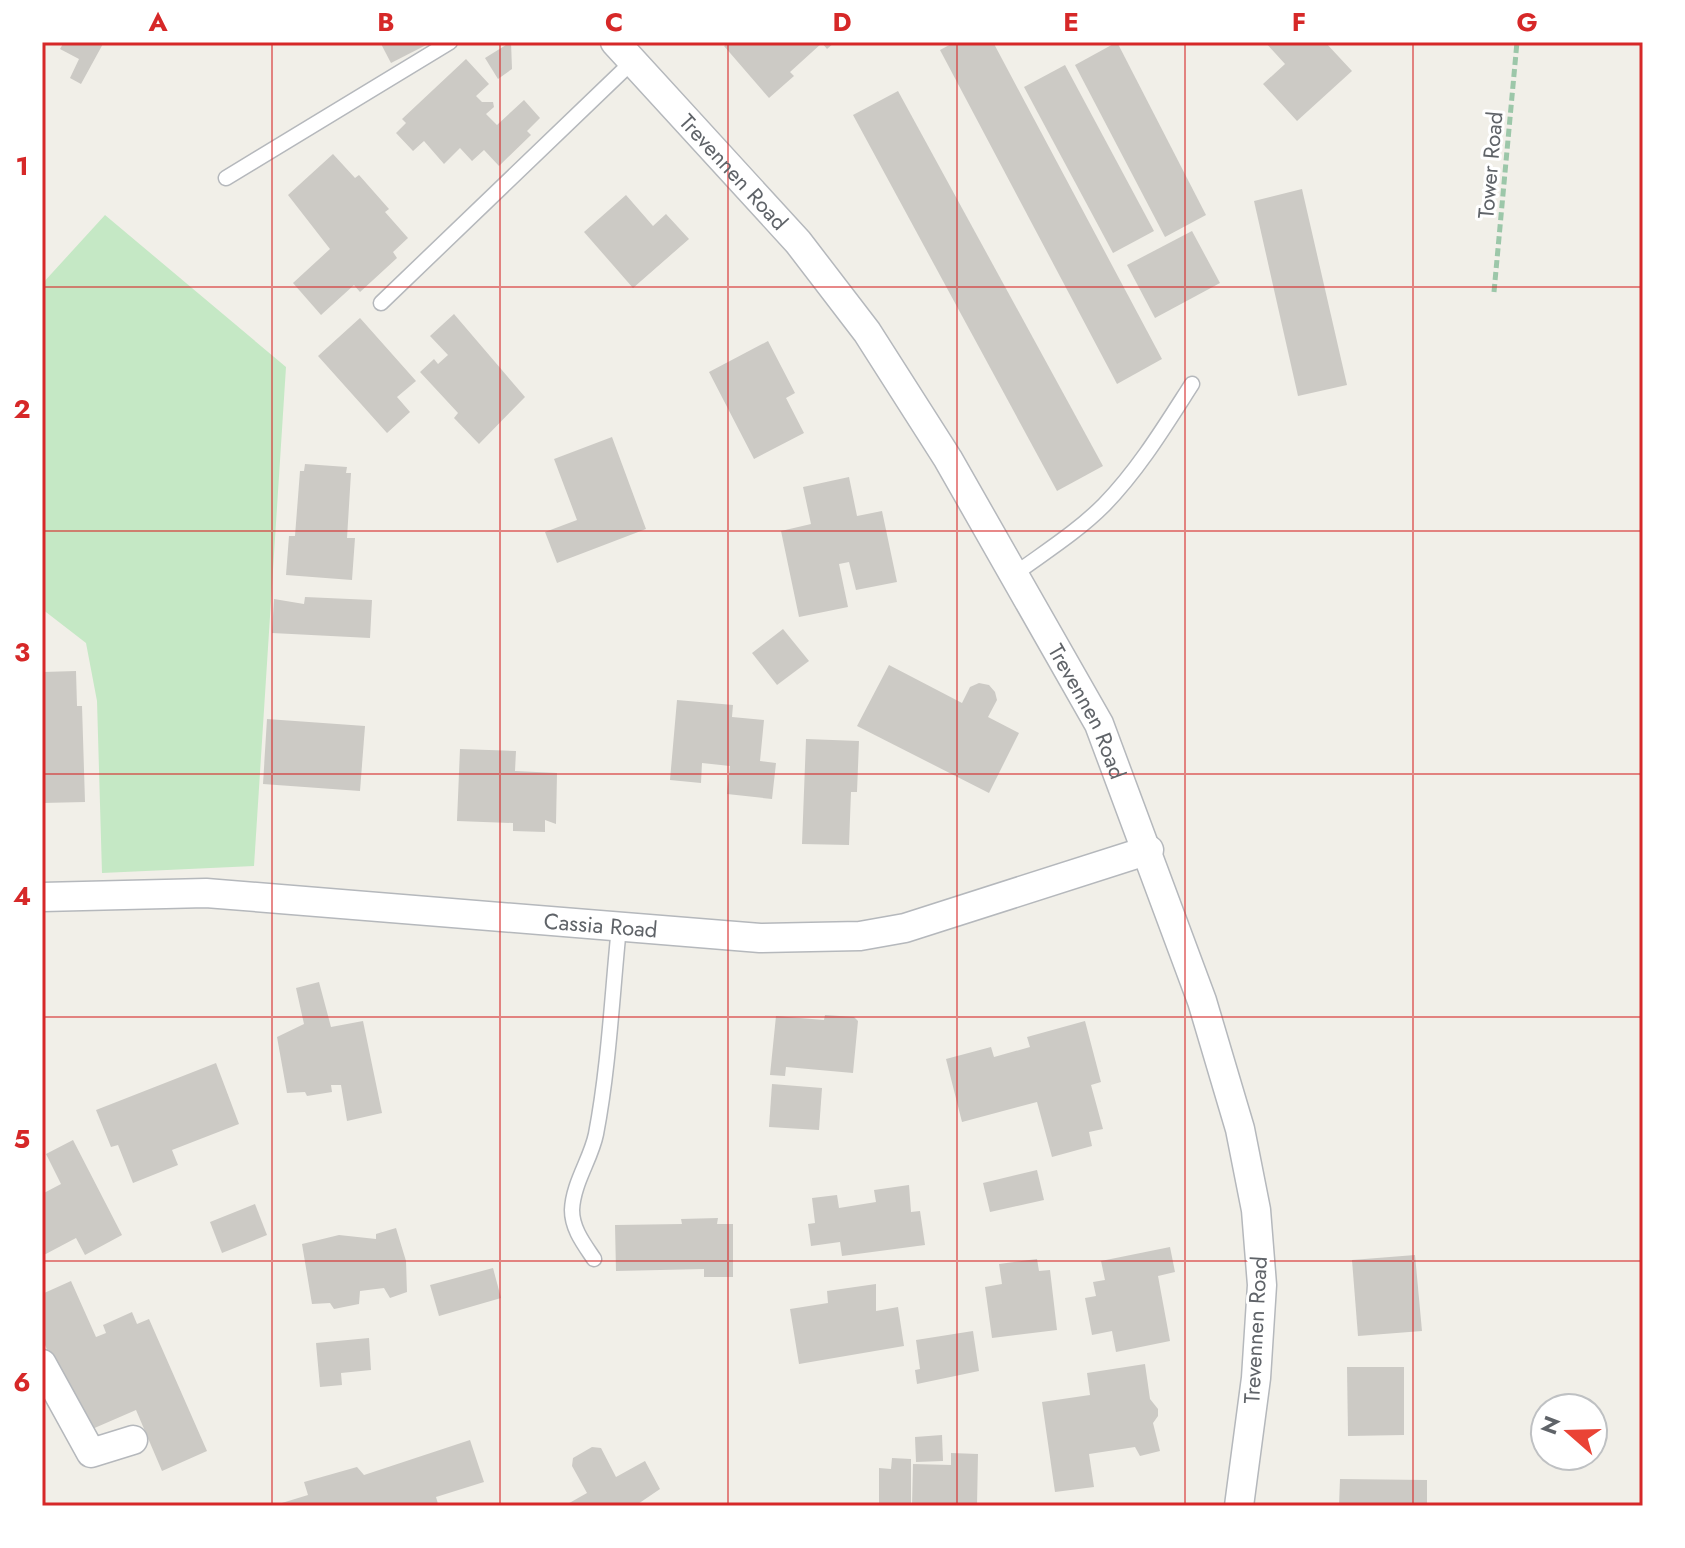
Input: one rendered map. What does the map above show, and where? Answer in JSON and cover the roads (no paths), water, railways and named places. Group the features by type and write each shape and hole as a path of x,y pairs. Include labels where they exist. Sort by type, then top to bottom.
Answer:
{"street":[{"name":"Trevennen Road","path":"624,52 788,230 867,332 948,459 1099,724 1149,850 1202,1001 1240,1129 1256,1210 1261,1300 1256,1378 1239,1506"},
{"name":"Cassia Road","path":"42,897 206,893 760,938 860,936 905,928 972,909 1149,850"},
{"path":"42,1364 91,1453 133,1440"}],"lane":[{"path":"226,178 450,42"},
{"path":"381,303 624,52"},
{"path":"1015,574 1068,537 1103,506 1153,444 1192,384"},
{"path":"594,1259 575,1225 572,1212 575,1191 595,1137 602,1096 619,927"}]}
